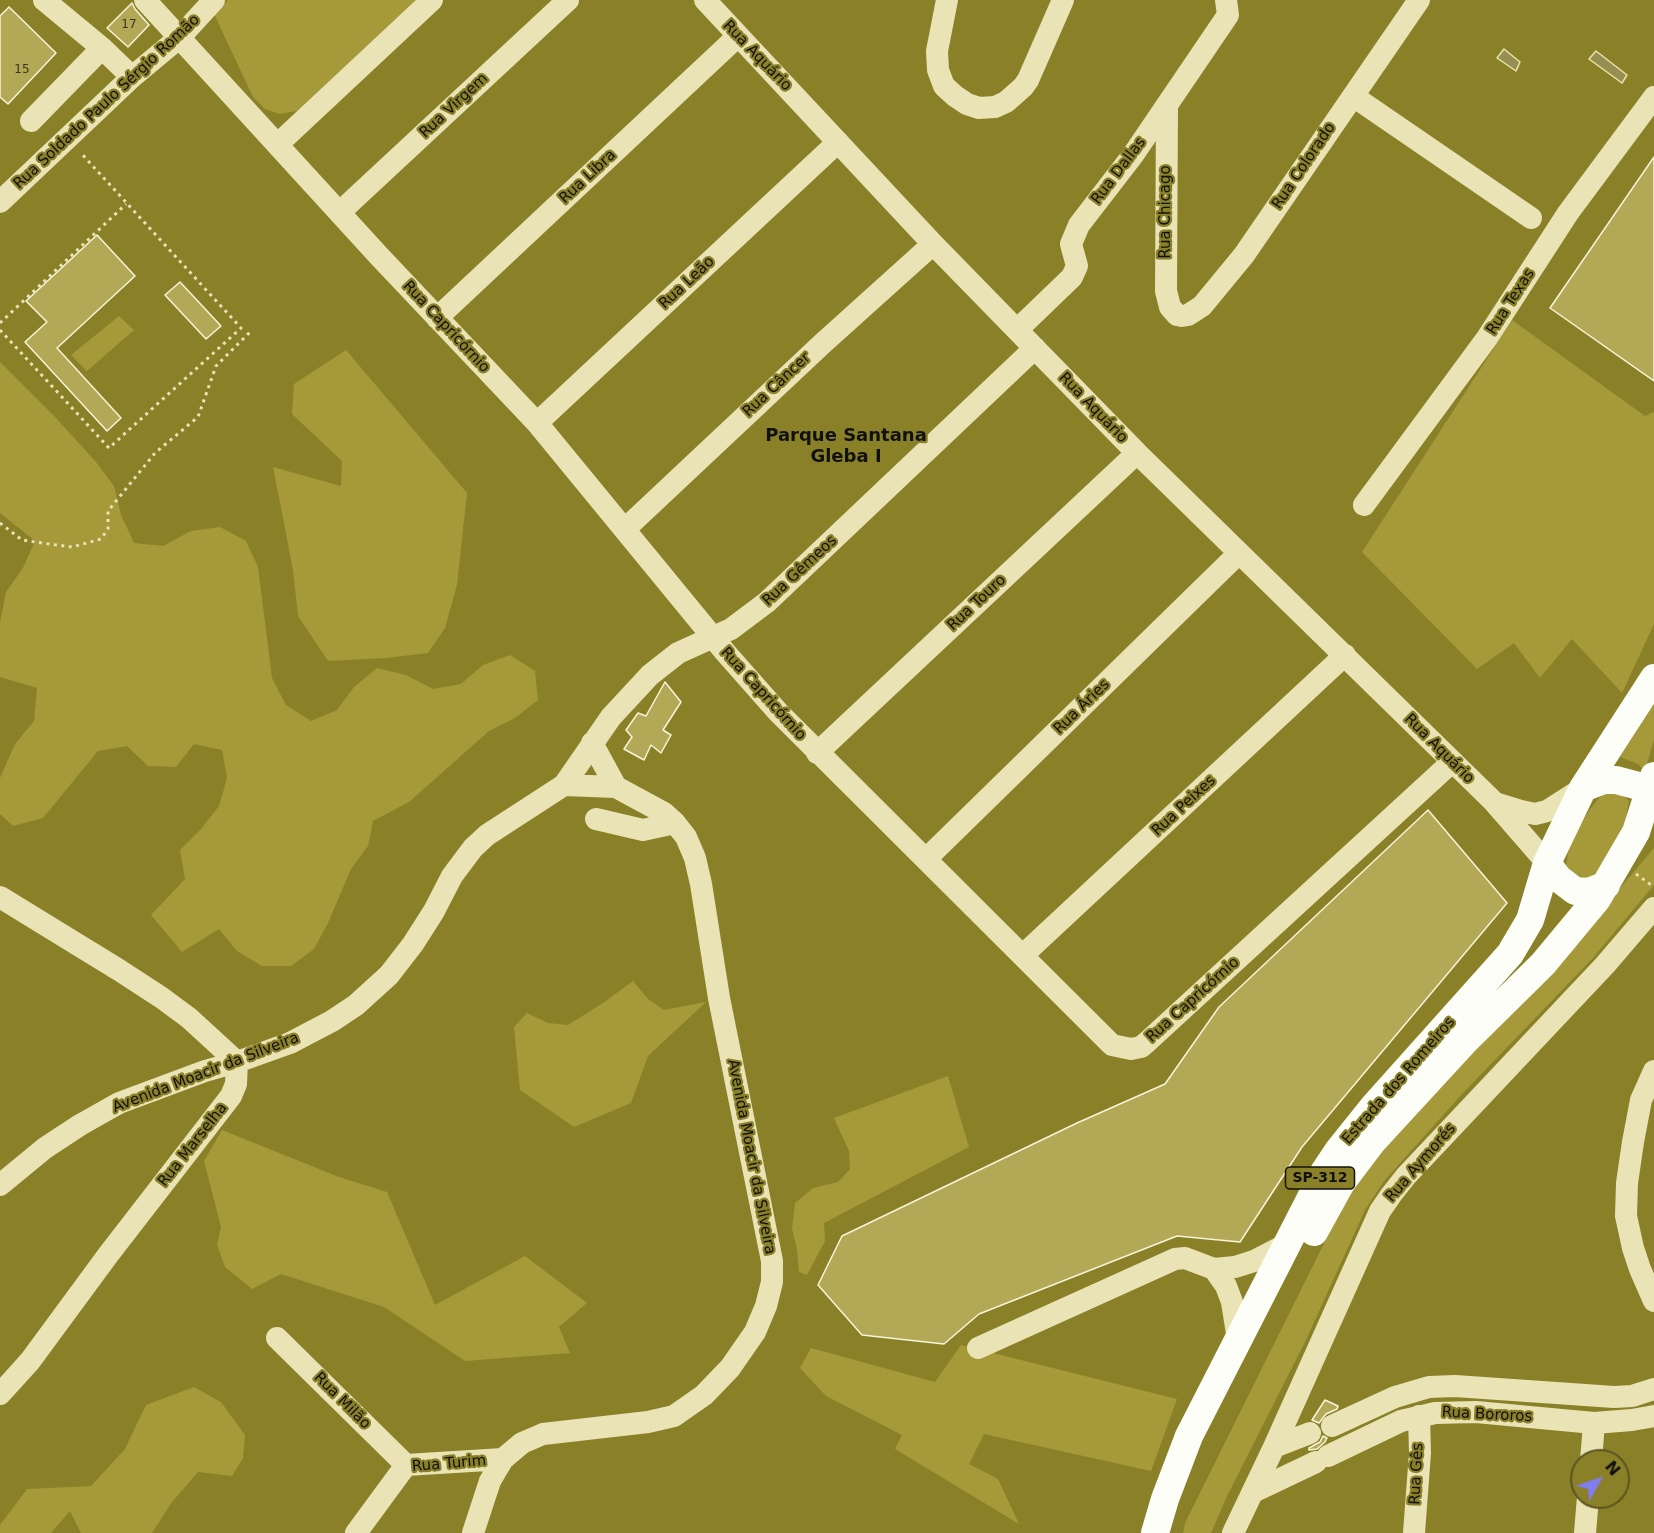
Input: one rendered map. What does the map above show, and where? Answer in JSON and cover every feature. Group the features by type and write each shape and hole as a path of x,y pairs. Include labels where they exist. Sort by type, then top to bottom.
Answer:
{"main road":[{"name":"Estrada dos Romeiros","path":"1155,1533 1165,1499 1189,1436 1324,1172 1374,1106 1510,954 1530,920 1547,863 1583,788 1654,678"},
{"path":"1583,788 1604,780 1653,786"},
{"name":"Estrada dos Romeiros","path":"1175,1533 1207,1445 1326,1207 1341,1183 1354,1163 1390,1121 1464,1041 1549,957 1598,899 1645,826 1653,786"},
{"path":"1547,863 1558,878 1575,891 1589,892 1606,885"}],"street":[{"path":"44,0 102,48 132,77"},
{"name":"Rua Capricórnio","path":"145,0 437,318 537,423 713,638 770,703 817,753 1112,1045 1131,1049 1141,1047 1452,762"},
{"name":"Rua Soldado Paulo Sérgio Romão","path":"0,202 132,77 180,38 214,0"},
{"path":"278,144 432,0"},
{"name":"Rua Virgem","path":"340,212 568,0"},
{"name":"Rua Aquário","path":"705,0 933,244 1238,554 1494,802 1547,863"},
{"path":"947,0 937,51 938,70 945,86 955,96 979,108 995,107 1006,102 1023,87 1062,0"},
{"name":"Rua Colorado","path":"1177,315 1188,315 1202,306 1230,272 1419,0"},
{"name":"Rua Dallas","path":"1017,330 1072,276 1077,266 1071,244 1078,225 1133,155 1167,106 1228,15 1227,4"},
{"name":"Rua Libra","path":"437,318 738,36"},
{"path":"31,121 102,48"},
{"path":"1353,96 1531,218"},
{"name":"Rua Texas","path":"1364,505 1487,338 1568,213 1654,97"},
{"name":"Rua Chicago","path":"1167,106 1166,291 1170,307 1177,315"},
{"name":"Rua Leão","path":"537,423 838,142"},
{"name":"Rua Câncer","path":"625,529 822,344 933,244"},
{"name":"Rua Gêmeos","path":"564,786 592,743 623,702 650,675 678,653 743,622 767,602 1035,348"},
{"name":"Rua Touro","path":"817,753 1137,453"},
{"name":"Rua Áries","path":"926,859 1238,554"},
{"name":"Rua Peixes","path":"1023,955 1345,656"},
{"path":"592,743 616,787"},
{"name":"Avenida Moacir da Silveira","path":"0,1185 45,1148 119,1103 205,1071 237,1062 310,1033 332,1021 373,992 413,944 452,876 473,848 487,835 564,786 616,787 664,813 686,837 695,858 701,884 719,998 772,1261 772,1282 766,1306 755,1332 730,1368 704,1395 674,1416 648,1422 543,1434 522,1443 502,1460 490,1481 473,1533"},
{"path":"1494,802 1521,812 1535,814 1547,811 1583,788"},
{"path":"596,819 643,830 675,823"},
{"path":"0,897 162,999 189,1018 237,1062"},
{"name":"Rua Aymorés","path":"1233,1533 1372,1228 1391,1195 1414,1167 1605,965 1654,908"},
{"name":"Rua Marselha","path":"0,1394 30,1361 108,1255 231,1096 236,1084 237,1062"},
{"path":"1654,1071 1641,1100 1627,1183 1626,1216 1636,1258 1654,1301"},
{"path":"978,1348 1175,1259 1190,1258 1214,1269 1235,1267 1254,1261 1285,1245"},
{"path":"1214,1269 1226,1286 1232,1302 1238,1340"},
{"name":"Rua Milão","path":"277,1338 406,1465"},
{"name":"Rua Bororos","path":"1332,1426 1395,1397 1429,1388 1455,1386 1614,1397 1632,1396 1654,1389"},
{"name":"Rua Bororos","path":"1253,1492 1401,1421 1419,1416 1450,1411 1476,1412 1594,1423 1654,1416"},
{"name":"Rua Gês","path":"1414,1533 1420,1453 1419,1416"},
{"path":"1592,1449 1594,1423"},
{"path":"1274,1447 1310,1433"},
{"name":"Rua Turim","path":"356,1533 406,1465 502,1460"},
{"path":"1585,1533 1587,1509"}],"path":[{"path":"0,330 109,448 241,328 68,139"},
{"path":"0,323 126,204"},
{"path":"0,523 22,540 72,547 101,539 108,529 108,511 155,453 198,417 216,366 252,331"}],"shaded area":[{"path":"228,0 416,0 297,111 280,114 265,109 253,97 214,14"},
{"path":"1504,49 1520,62 1516,71 1497,58"},
{"path":"1596,51 1627,75 1622,83 1589,59"},
{"path":"119,316 134,330 87,371 71,355"},
{"path":"1512,320 1645,416 1654,412 1654,624 1622,693 1572,639 1540,678 1514,643 1477,669 1362,552"},
{"path":"346,350 467,493 457,585 445,628 428,653 328,661 298,616 293,570 273,467 341,486 342,461 292,414 294,384"},
{"path":"0,362 56,418 96,462 114,486 121,515 134,543 163,546 191,531 220,527 246,541 258,567 272,678 286,705 311,721 337,710 354,687 377,668 406,675 433,689 461,684 483,665 510,655 535,671 538,700 515,718 489,731 409,802 373,821 368,846 351,869 314,949 291,966 262,966 237,951 219,929 182,952 151,915 185,879 180,850 219,806 227,778 222,750 194,744 176,767 148,766 127,746 98,751 43,818 13,826 0,814 0,778 15,744 34,721 37,688 0,677 0,622 6,592 23,568 35,541 0,513"},
{"path":"1654,704 1654,739 1645,771 1638,764 1620,757"},
{"path":"1611,791 1622,794 1629,801 1625,822 1601,869 1589,879 1580,880 1566,866 1568,853 1577,830 1591,808 1600,797"},
{"path":"1654,848 1654,885 1592,959 1463,1093 1384,1181 1365,1210 1305,1342 1227,1496 1211,1533 1183,1533 1185,1523 1363,1165 1593,920"},
{"path":"633,981 648,999 664,1010 706,1002 648,1056 631,1103 574,1127 520,1090 514,1027 527,1013 548,1023 568,1025"},
{"path":"948,1076 969,1147 824,1223 825,1241 807,1275 799,1272 792,1228 795,1203 813,1188 838,1182 850,1169 849,1151 834,1118"},
{"path":"222,1130 339,1177 387,1192 435,1305 525,1256 587,1303 559,1327 570,1353 465,1361 384,1307 281,1274 252,1289 225,1267 217,1245 221,1227 204,1161"},
{"path":"961,1345 1177,1399 1151,1471 984,1434 969,1464 998,1479 1019,1524 895,1449 902,1435 826,1396 800,1368 811,1348 935,1382"},
{"path":"194,1387 221,1402 245,1435 243,1458 232,1476 198,1472 172,1502 152,1533 81,1533 70,1511 51,1533 0,1533 0,1525 27,1489 91,1486 125,1449 146,1405"}],"building":[{"path":"132,3 149,25 128,47 107,28"},
{"path":"9,7 56,53 8,104 0,97 0,16"},
{"path":"1654,157 1654,381 1550,308"},
{"path":"97,235 135,276 57,348 121,418 107,431 25,342 47,322 26,301"},
{"path":"180,282 221,326 206,339 165,295"},
{"path":"665,682 681,702 663,730 671,735 661,753 651,745 644,760 624,749 632,737 626,730 638,713 646,716"},
{"path":"1428,810 1507,903 1302,1147 1240,1242 1177,1236 979,1314 944,1344 862,1335 818,1285 842,1236 1077,1123 1165,1084 1219,1007"},
{"path":"1325,1400 1338,1406 1337,1409 1326,1414 1319,1423 1312,1420"},
{"path":"1323,1436 1327,1438 1325,1442 1317,1449 1309,1450 1320,1442"}],"district":[{"name":"Parque Santana Gleba I","path":"846,446"}]}
